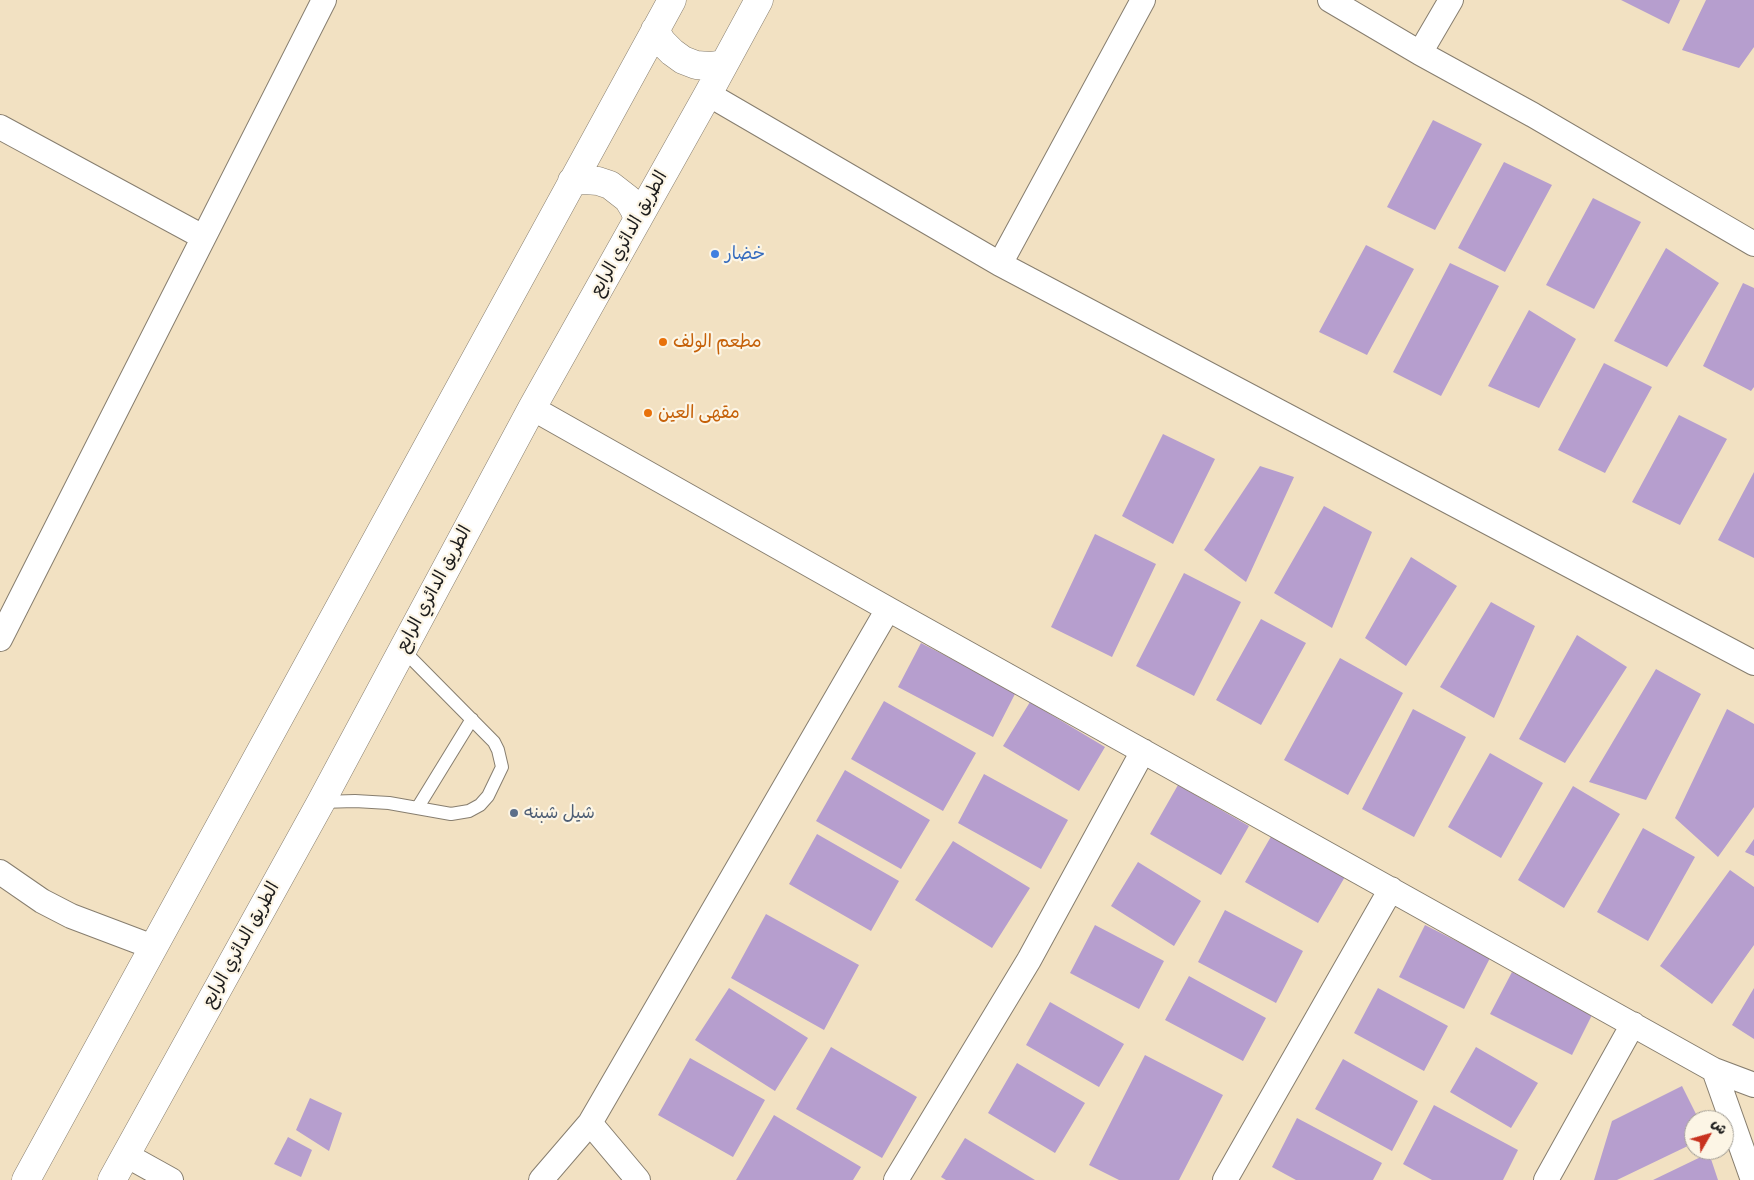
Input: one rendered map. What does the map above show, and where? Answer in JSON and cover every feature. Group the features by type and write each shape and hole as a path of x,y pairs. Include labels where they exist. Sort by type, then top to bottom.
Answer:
{"main road":[{"path":"26,1180 672,0"},
{"name":"الطريق الدائري الرابع","path":"112,1180 321,802 532,408 759,0"},
{"path":"655,30 667,48 683,60 710,66 724,64"},
{"path":"572,181 598,181 610,185 628,199 638,219"}],"street":[{"path":"0,639 324,0"},
{"path":"1000,264 1143,0"},
{"path":"1330,0 1420,53 1533,115 1754,244"},
{"path":"1420,53 1450,0"},
{"path":"708,94 1000,264 1754,663"},
{"path":"0,127 203,237"},
{"path":"532,408 1714,1070 1754,1085"},
{"path":"541,1180 590,1123 888,608"},
{"path":"896,1180 1028,960 1143,751"},
{"path":"0,872 42,901 71,916 153,947"},
{"path":"1224,1180 1391,889"},
{"path":"1546,1180 1633,1024"},
{"path":"1714,1070 1753,1180"},
{"path":"590,1123 638,1180"},
{"path":"126,1155 171,1180"}],"lane":[{"path":"321,802 389,803 451,814 469,811 480,805 488,796 502,768 502,758 494,742 402,649"},
{"path":"418,807 472,719"}],"building":[{"path":"1621,0 1680,0 1669,24"},
{"path":"1706,0 1754,0 1754,47 1739,68 1682,50"},
{"path":"1433,120 1482,144 1435,230 1387,207"},
{"path":"1504,162 1552,185 1505,272 1458,248"},
{"path":"1593,198 1641,222 1594,309 1546,285"},
{"path":"1366,245 1414,269 1367,355 1319,332"},
{"path":"1666,248 1719,283 1667,367 1614,341"},
{"path":"1450,263 1499,286 1441,396 1393,372"},
{"path":"1743,283 1754,288 1754,387 1751,391 1703,366"},
{"path":"1529,310 1576,339 1539,408 1488,386"},
{"path":"1604,363 1652,387 1605,473 1558,450"},
{"path":"1679,415 1727,439 1680,525 1632,502"},
{"path":"1163,434 1215,459 1173,544 1122,516"},
{"path":"1260,466 1294,477 1246,582 1204,550"},
{"path":"1754,472 1754,558 1718,540"},
{"path":"1324,506 1372,532 1332,628 1274,593"},
{"path":"1095,534 1156,564 1112,657 1051,627"},
{"path":"1411,557 1457,586 1406,666 1365,638"},
{"path":"1184,573 1241,602 1194,696 1136,666"},
{"path":"1491,602 1535,626 1494,718 1440,687"},
{"path":"1261,619 1306,643 1261,725 1216,700"},
{"path":"1577,635 1627,667 1565,763 1519,739"},
{"path":"921,643 1016,692 993,737 898,687"},
{"path":"1340,658 1403,693 1348,795 1284,760"},
{"path":"1656,669 1701,694 1646,800 1589,782"},
{"path":"884,701 976,753 943,811 851,759"},
{"path":"1030,702 1105,747 1079,791 1003,746"},
{"path":"1413,709 1466,737 1414,837 1362,809"},
{"path":"1727,709 1754,724 1754,807 1718,857 1675,818"},
{"path":"1490,753 1543,783 1501,858 1448,827"},
{"path":"845,770 930,820 901,869 816,821"},
{"path":"984,774 1068,820 1041,869 958,823"},
{"path":"1178,785 1249,826 1221,875 1150,834"},
{"path":"1573,786 1620,814 1564,908 1518,880"},
{"path":"1643,828 1695,857 1648,941 1597,912"},
{"path":"1273,833 1346,875 1318,923 1245,882"},
{"path":"817,834 899,881 871,931 789,884"},
{"path":"1754,839 1754,856 1745,852"},
{"path":"953,841 1030,888 992,948 915,900"},
{"path":"1138,862 1201,901 1174,946 1111,906"},
{"path":"1730,870 1754,887 1754,945 1712,1004 1660,966"},
{"path":"1225,910 1303,951 1276,1003 1198,962"},
{"path":"766,914 859,965 824,1030 731,978"},
{"path":"1095,925 1164,961 1139,1009 1070,973"},
{"path":"1425,925 1490,958 1464,1009 1399,977"},
{"path":"1512,972 1593,1013 1572,1055 1490,1014"},
{"path":"1189,976 1266,1018 1243,1061 1165,1020"},
{"path":"729,988 808,1038 775,1091 695,1040"},
{"path":"1378,988 1448,1026 1424,1071 1354,1033"},
{"path":"1754,988 1754,1039 1732,1025"},
{"path":"1050,1002 1124,1044 1099,1087 1026,1045"},
{"path":"831,1047 917,1097 882,1158 796,1109"},
{"path":"1476,1047 1538,1083 1511,1128 1450,1092"},
{"path":"1145,1055 1223,1095 1179,1180 1119,1180 1089,1165"},
{"path":"690,1058 765,1100 733,1157 658,1115"},
{"path":"1343,1059 1418,1101 1392,1151 1315,1109"},
{"path":"1017,1063 1085,1103 1055,1153 988,1113"},
{"path":"1682,1086 1694,1110 1684,1110 1684,1148 1617,1180 1594,1180 1612,1121"},
{"path":"310,1098 342,1113 329,1151 296,1130"},
{"path":"1434,1105 1518,1150 1503,1180 1432,1180 1403,1164"},
{"path":"774,1115 861,1167 853,1180 736,1180"},
{"path":"1297,1118 1382,1163 1373,1180 1296,1180 1272,1167"},
{"path":"288,1137 312,1150 301,1177 274,1164"},
{"path":"965,1138 1035,1180 946,1180 941,1177"},
{"path":"1694,1160 1711,1160 1718,1180 1653,1180"}],"place":[{"name":"خضار","path":"715,254"},
{"name":"مطعم الولف","path":"663,342"},
{"name":"مقهى العين","path":"648,413"},
{"name":"شيل شبنه","path":"514,813"}]}
